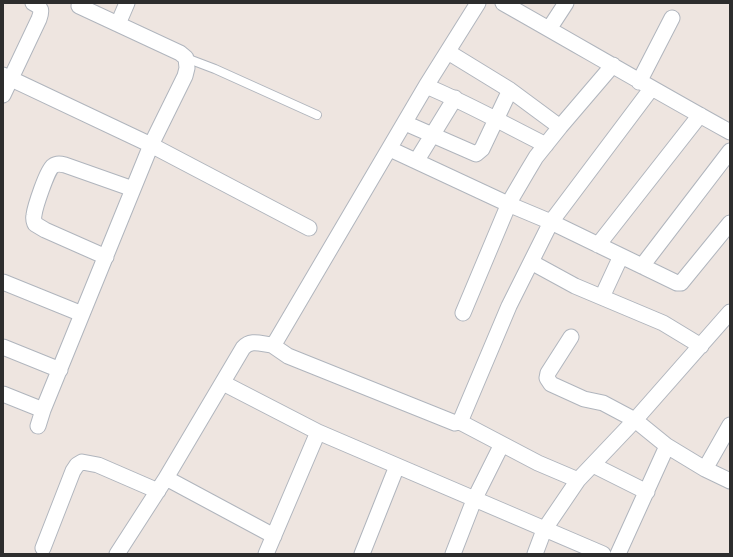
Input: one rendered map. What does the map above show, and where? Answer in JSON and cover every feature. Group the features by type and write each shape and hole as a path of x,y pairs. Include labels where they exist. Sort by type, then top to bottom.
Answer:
{"street":[{"path":"3,95 7,76 42,12 41,8 33,3"},
{"path":"118,24 127,3"},
{"path":"272,345 276,341 426,86 478,3"},
{"path":"503,3 613,65 645,85 729,130"},
{"path":"549,29 566,3"},
{"path":"38,426 43,410 151,145 185,76 188,62 180,53 79,6"},
{"path":"460,422 509,306 551,222 645,85 672,18"},
{"path":"448,52 510,90 560,127"},
{"path":"463,313 508,204 530,167 546,144 613,65"},
{"path":"7,76 151,145 309,228"},
{"path":"426,86 456,98 496,120 546,144"},
{"path":"405,123 476,154 482,149 510,90"},
{"path":"417,160 456,98"},
{"path":"598,245 700,115"},
{"path":"390,148 508,204 551,222 677,283 681,283 730,223"},
{"path":"642,266 730,151"},
{"path":"106,257 45,230 35,224 33,218 35,209 48,173 52,166 61,164 133,189"},
{"path":"602,297 621,256"},
{"path":"531,262 575,286 663,323 701,346"},
{"path":"3,282 82,314"},
{"path":"535,554 544,530 578,480 635,420 730,312"},
{"path":"571,337 548,373 548,381 551,384 584,399 603,404 635,420 667,446 730,481"},
{"path":"118,554 162,485 243,348 252,342 272,345 280,352 288,356 455,423 460,422 538,463 578,480"},
{"path":"3,347 60,370"},
{"path":"223,383 318,432 603,554"},
{"path":"3,394 43,410"},
{"path":"705,468 730,425"},
{"path":"266,554 318,432"},
{"path":"453,554 474,500 502,444"},
{"path":"618,554 667,446"},
{"path":"43,548 73,471 77,465 82,462 98,465 162,485 274,536"},
{"path":"593,465 647,492"},
{"path":"362,554 397,466"}],"lane":[{"path":"186,58 215,69 317,115"}]}
